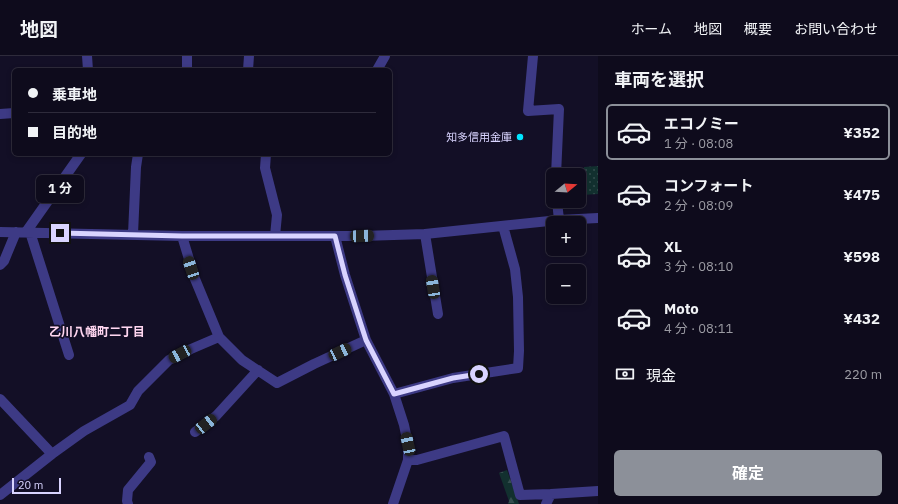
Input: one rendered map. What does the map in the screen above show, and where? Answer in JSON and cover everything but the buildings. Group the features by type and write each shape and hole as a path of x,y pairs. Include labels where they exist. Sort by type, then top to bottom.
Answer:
{"street":[{"path":"87,56 88,68"},
{"path":"187,56 187,68"},
{"path":"248,68 249,56"},
{"path":"378,68 385,56"},
{"path":"533,56 528,111 559,109 556,168"},
{"path":"0,114 12,113"},
{"path":"0,265 80,156"},
{"path":"133,234 138,156"},
{"path":"266,156 265,168 277,214 275,236"},
{"path":"586,219 598,218"},
{"path":"0,232 182,236 335,236 425,234 546,221"},
{"path":"394,394 453,378 518,368 518,297 515,269 503,226"},
{"path":"24,232 69,355"},
{"path":"425,234 438,314"},
{"path":"182,236 195,279 219,337 242,360 277,383 366,340"},
{"path":"335,236 345,275 366,340 394,394 404,425 408,444 408,460 393,504"},
{"path":"0,495 84,431 130,405 138,391 169,360 219,337"},
{"path":"196,432 216,416 258,370"},
{"path":"0,399 52,454"},
{"path":"408,460 417,460 504,436 520,495 598,491"},
{"path":"128,504 128,490 151,462 149,457"},
{"path":"546,504 550,494"}],"green space":[{"path":"598,166 598,194 586,195 586,168 584,167"},
{"path":"507,470 519,504 508,504 509,501 499,473"}],"place":[{"name":"知多信用金庫","path":"520,137"}],"district":[{"name":"乙川八幡町二丁目","path":"97,332"}],"route":[{"path":"60,233 182,236 335,236 345,275 366,340 394,394 453,378 479,374"}]}
